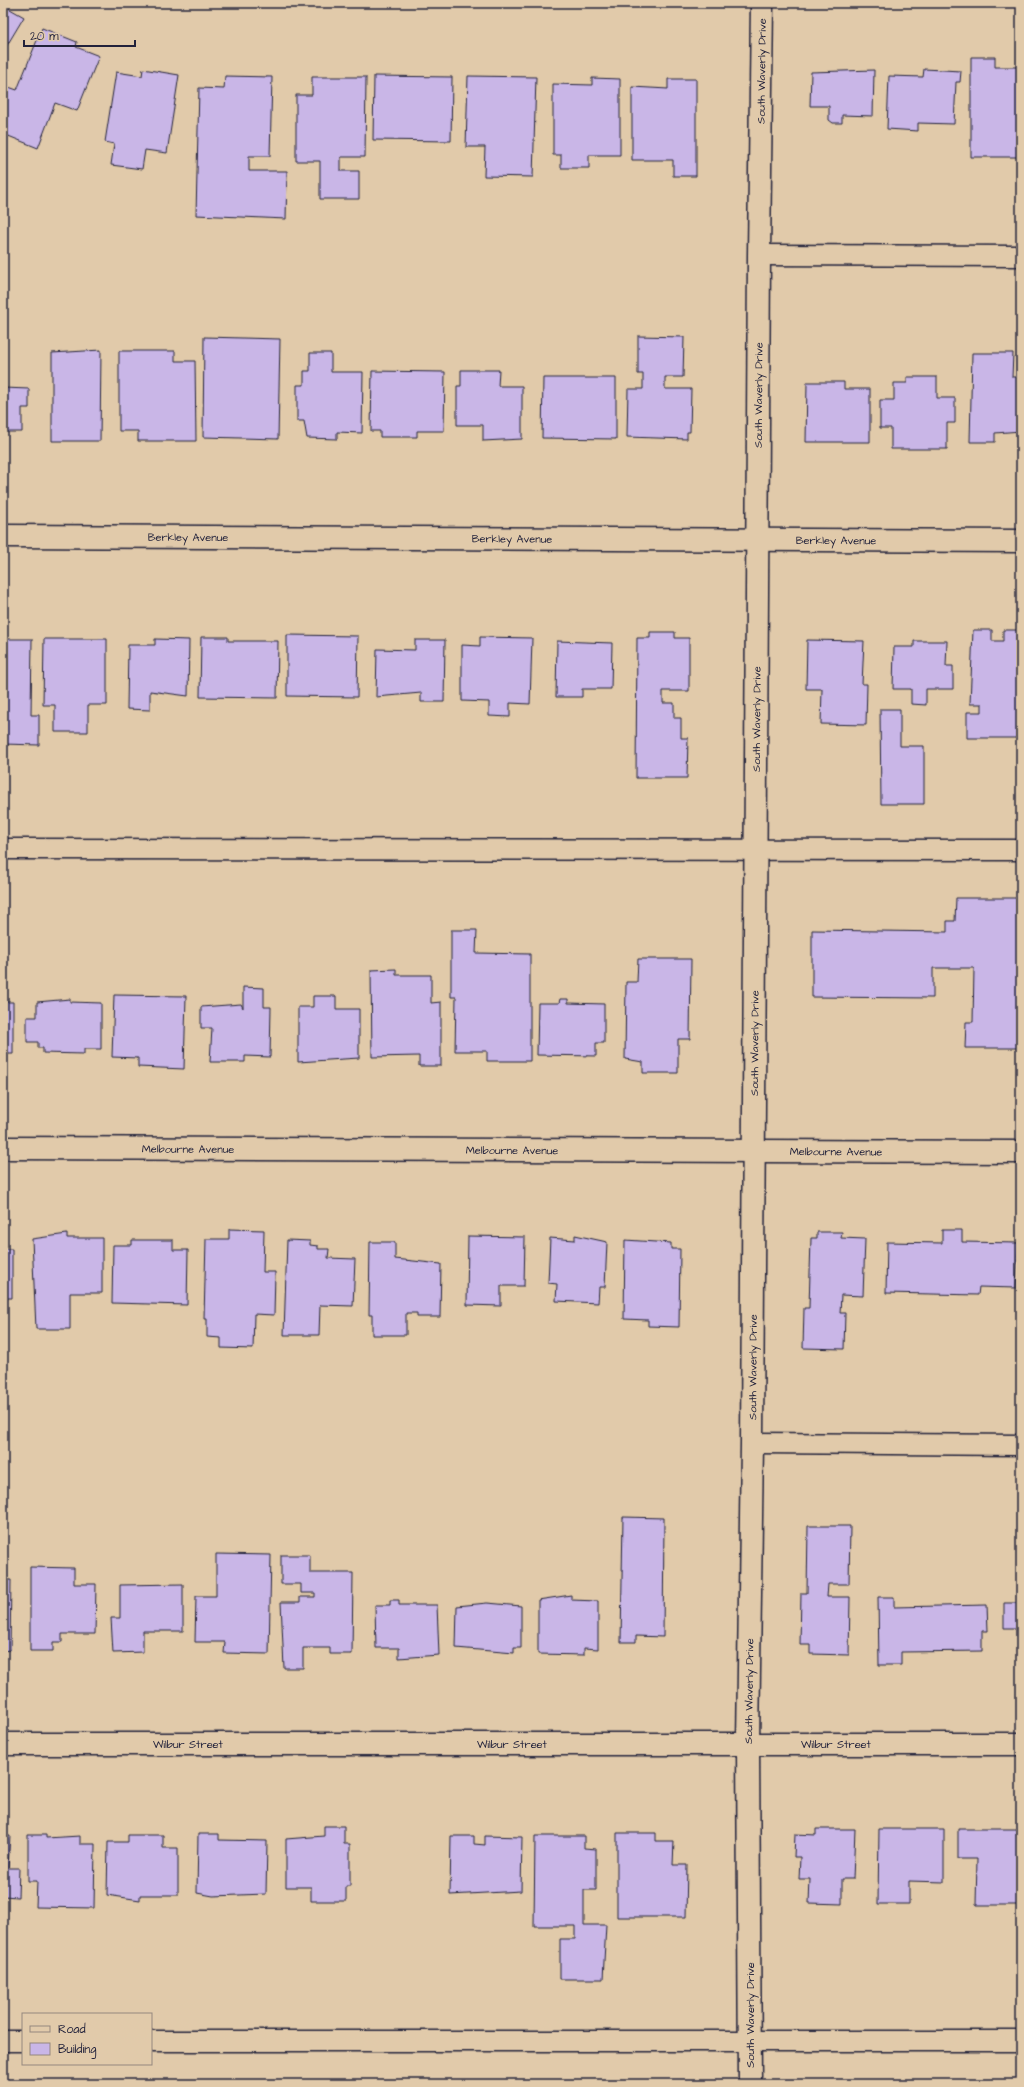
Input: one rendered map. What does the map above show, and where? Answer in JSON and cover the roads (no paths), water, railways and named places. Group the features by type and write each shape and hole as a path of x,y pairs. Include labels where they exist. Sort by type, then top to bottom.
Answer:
{"street":[{"name":"South Waverly Drive","path":"750,2084 748,1744 752,1443 759,540 759,255 762,3"},
{"name":"Berkley Avenue","path":"3,536 1021,541"},
{"name":"Melbourne Avenue","path":"3,1148 1021,1152"},
{"name":"Wilbur Street","path":"3,1744 1021,1744"}],"lane":[{"path":"759,255 1021,256"},
{"path":"3,849 1021,850"},
{"path":"752,1443 1021,1445"},
{"path":"3,2041 22,2041"},
{"path":"152,2041 1021,2041"}]}
